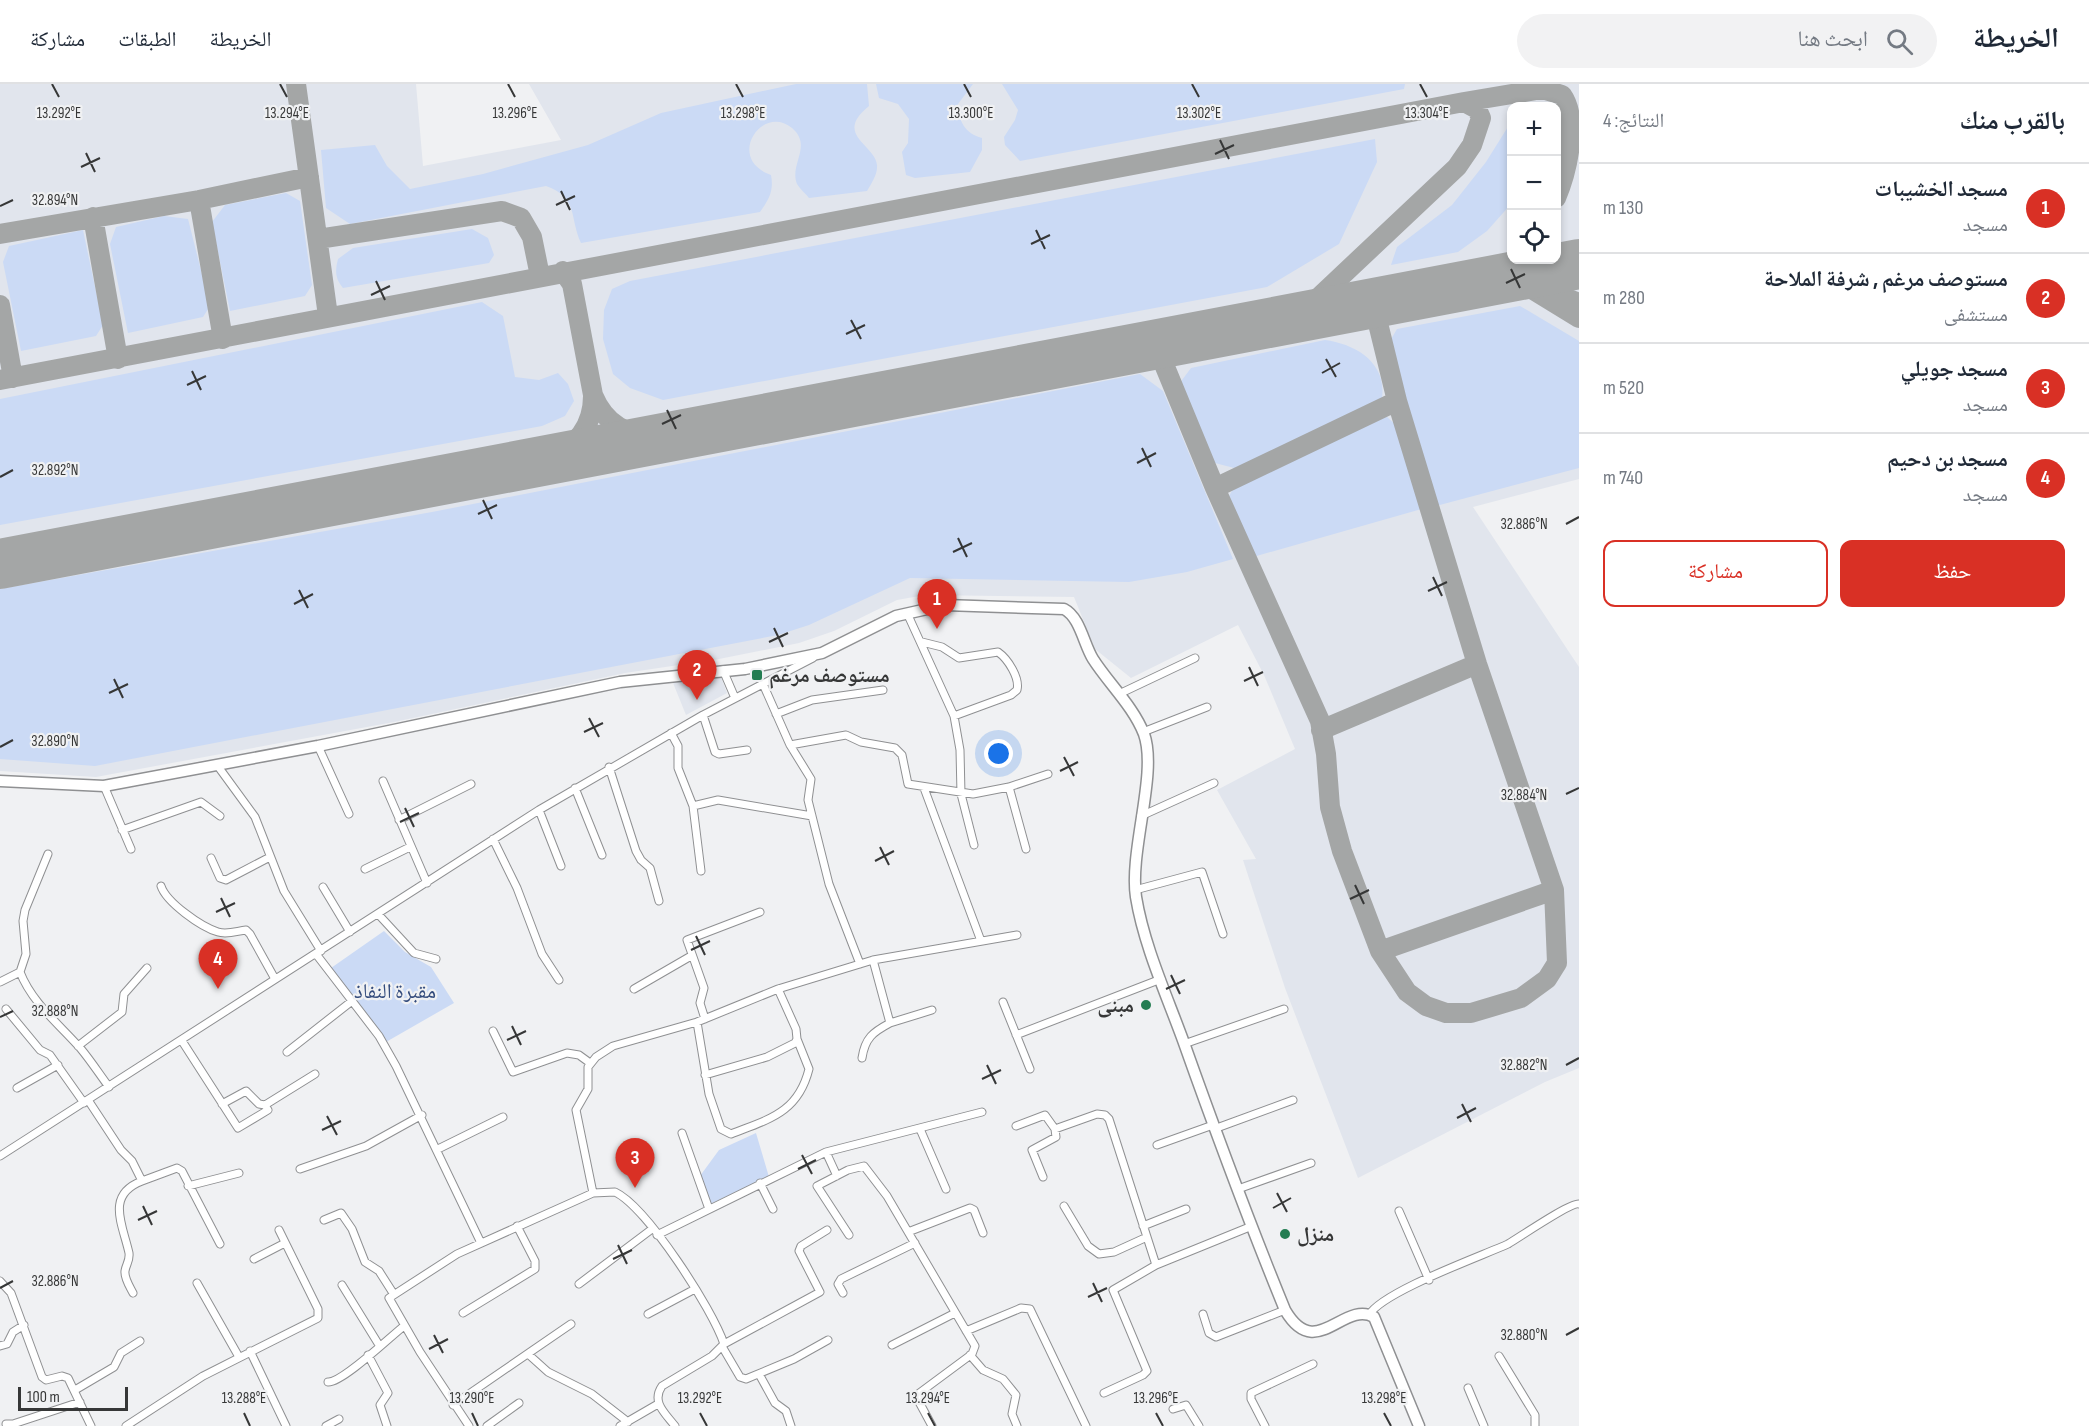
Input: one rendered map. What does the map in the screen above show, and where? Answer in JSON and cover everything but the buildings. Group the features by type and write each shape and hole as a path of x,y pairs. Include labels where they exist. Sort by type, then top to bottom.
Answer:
{"main road":[{"path":"0,780 104,786 318,746 620,682 723,670 822,653 878,624 907,613 945,605 1065,609 1074,617 1091,657 1119,694 1143,732 1147,760 1135,890 1142,920 1213,1127 1285,1310 1299,1329 1309,1332 1360,1315 1369,1315 1377,1323 1419,1426"}],"street":[{"path":"907,613 954,716 960,750 961,794 974,845"},
{"path":"922,642 942,647 959,658 999,652 1006,657 1017,679 1017,690 1011,695 954,716"},
{"path":"0,1156 609,767 822,653"},
{"path":"1119,694 1195,658"},
{"path":"723,670 735,698"},
{"path":"763,684 790,745 812,781 807,794 829,884 860,964"},
{"path":"776,714 812,700 883,690"},
{"path":"1143,732 1207,707"},
{"path":"703,715 715,752 719,754 747,750"},
{"path":"671,733 678,746 678,768 693,806 701,871"},
{"path":"790,745 846,735 861,742 894,748 902,756 908,784 961,794 1009,786 1048,774"},
{"path":"318,746 349,814"},
{"path":"217,765 255,817 284,891 319,952 379,1036 422,1115 481,1243"},
{"path":"609,767 638,858 649,866 659,901"},
{"path":"383,781 426,883"},
{"path":"1141,816 1214,783"},
{"path":"399,820 471,784"},
{"path":"104,786 131,849"},
{"path":"1009,786 1026,849"},
{"path":"575,788 602,855"},
{"path":"924,788 981,941"},
{"path":"693,806 718,800 812,816"},
{"path":"122,830 201,802 207,804 213,813 220,816"},
{"path":"539,810 561,866"},
{"path":"493,839 517,888 542,954 559,980"},
{"path":"365,869 410,847"},
{"path":"48,854 25,910 23,921 26,954 20,972 28,990 65,1036 78,1046 109,1087"},
{"path":"211,858 220,878 226,880 270,857"},
{"path":"1135,890 1202,872 1223,934"},
{"path":"161,886 168,899 213,930 222,933 248,932 276,979"},
{"path":"323,887 350,932"},
{"path":"760,912 690,939 686,944 704,988 700,1003 705,1075 721,1129 731,1134 774,1117 796,1101 806,1083 809,1069 797,1039 796,1029 778,989"},
{"path":"378,914 410,950 436,959"},
{"path":"593,1193 576,1110 588,1089 590,1063 613,1046 701,1021 778,989 873,960 1017,935"},
{"path":"634,989 692,956"},
{"path":"873,960 891,1023"},
{"path":"78,1046 122,1012 124,994 147,968"},
{"path":"0,982 20,972"},
{"path":"1016,1035 1161,979"},
{"path":"287,1052 352,1001"},
{"path":"1003,1002 1030,1069"},
{"path":"6,1009 40,1050 50,1055 58,1065 121,1150 132,1161 142,1181"},
{"path":"1184,1044 1284,1009"},
{"path":"862,1058 872,1032 891,1023 932,1010"},
{"path":"493,1031 513,1072 567,1053 574,1053 590,1063"},
{"path":"705,1075 767,1057 797,1039"},
{"path":"182,1041 235,1125 242,1128 267,1112 265,1105"},
{"path":"17,1088 58,1065"},
{"path":"222,1104 246,1091 259,1104 265,1105 315,1074"},
{"path":"1157,1145 1293,1100"},
{"path":"579,1284 655,1232 709,1209 826,1152 982,1112"},
{"path":"1055,1129 1097,1114 1105,1115 1156,1265"},
{"path":"300,1169 333,1160 366,1146 422,1115"},
{"path":"1016,1126 1045,1115 1055,1129 1056,1137 1032,1150 1043,1177"},
{"path":"438,1149 503,1117"},
{"path":"920,1128 946,1189"},
{"path":"682,1133 709,1209"},
{"path":"826,1152 837,1176"},
{"path":"1238,1189 1311,1163"},
{"path":"849,1236 817,1186 859,1166 868,1168 975,1346 970,1356 918,1394 918,1400 932,1426"},
{"path":"133,1293 125,1273 130,1256 119,1214 119,1204 128,1189 142,1181 177,1168 182,1171 220,1244"},
{"path":"188,1186 239,1173"},
{"path":"760,1183 773,1209"},
{"path":"469,1426 453,1405 404,1326 390,1301 393,1293 457,1254 593,1193 607,1191 623,1196 655,1232 713,1315 724,1346 740,1377 750,1379 828,1340"},
{"path":"1369,1315 1387,1298 1523,1236 1572,1204 1579,1204"},
{"path":"1064,1206 1088,1246 1099,1254 1114,1252 1147,1237"},
{"path":"908,1232 970,1208 974,1210 982,1233"},
{"path":"1143,1226 1186,1209"},
{"path":"1400,1211 1429,1280"},
{"path":"324,1220 341,1213 352,1229 365,1262 379,1271 393,1293"},
{"path":"463,1313 535,1269 535,1261 517,1226"},
{"path":"1104,1393 1147,1371 1113,1290 1156,1265 1252,1226"},
{"path":"126,1426 204,1376 318,1318 318,1309 279,1230"},
{"path":"675,1426 658,1404 657,1393 662,1386 724,1346 820,1292 800,1251 801,1246 827,1230"},
{"path":"843,1293 839,1281 915,1243"},
{"path":"254,1259 285,1244"},
{"path":"0,1281 9,1289 43,1378 65,1377 75,1390 91,1426"},
{"path":"197,1283 238,1357"},
{"path":"342,1285 379,1345"},
{"path":"648,1314 695,1289"},
{"path":"966,1331 1021,1308 1030,1310 1086,1426"},
{"path":"1203,1314 1209,1333 1216,1337 1285,1310"},
{"path":"892,1345 955,1313"},
{"path":"453,1405 571,1324"},
{"path":"0,1346 8,1344 13,1332 24,1325"},
{"path":"328,1382 334,1382 345,1375 404,1326"},
{"path":"75,1390 114,1367 121,1353 140,1341"},
{"path":"250,1351 286,1426"},
{"path":"368,1354 388,1393 380,1408 387,1426"},
{"path":"528,1354 548,1372 592,1394 628,1422"},
{"path":"970,1356 983,1370 1003,1379 1016,1395 1012,1414 1017,1426"},
{"path":"1499,1356 1535,1415 1535,1426"},
{"path":"1265,1426 1251,1399 1251,1393 1313,1364"},
{"path":"759,1374 775,1403 786,1411 791,1426"},
{"path":"1468,1388 1484,1426"},
{"path":"6,1424 13,1424 80,1402"},
{"path":"487,1426 519,1403"},
{"path":"620,1426 658,1404"},
{"path":"1173,1409 1186,1405 1199,1426"},
{"path":"326,1426 339,1419"}],"shaded area":[{"path":"0,84 416,84 423,166 561,140 529,84 1579,84 1579,479 1473,507 1579,667 1579,1068 1545,1082 1358,1178 1285,988 1243,860 1256,859 1217,790 1295,749 1264,675 1238,625 1131,678 1095,649 1074,597 925,595 897,600 834,631 799,643 719,659 625,673 394,722 96,777 0,771"},
{"path":"721,677 727,693 686,715 671,678"}],"green space":[{"path":"796,84 867,84 869,106 859,116 855,124 855,132 875,158 877,165 867,191 809,198 797,184 795,177 801,142 792,128 781,122 770,123 760,128 753,136 750,147 751,157 757,167 771,175 770,195 760,212 581,243 568,202 564,196 546,186 350,224 326,208 321,150 375,145 387,166 410,189 483,174 588,145 661,113"},
{"path":"876,84 973,84 958,104 964,126 971,133 982,138 982,150 970,172 915,178 906,175 902,152 908,143 909,119 898,104 879,98"},
{"path":"1002,84 1405,84 1404,89 1020,161 1005,145 1004,137 1015,120 1018,110"},
{"path":"1507,128 1507,208 1487,231 1458,252 1391,265 1397,247 1452,205 1486,162"},
{"path":"1375,139 1377,162 1339,244 1267,287 663,400 630,388 613,374 603,339 604,310 612,289 630,281"},
{"path":"286,193 300,201 312,285 305,296 230,311 212,222 225,205"},
{"path":"164,216 188,219 210,306 203,317 128,333 110,244 116,227"},
{"path":"472,229 488,238 494,255 489,263 343,288 337,278 338,259 353,248"},
{"path":"83,230 103,325 96,336 21,351 3,262 9,246"},
{"path":"482,302 503,316 515,377 539,380 558,373 568,384 574,401 565,416 542,426 0,525 0,399"},
{"path":"1520,306 1579,341 1579,468 1436,506 1390,341 1397,329"},
{"path":"1325,340 1347,346 1367,357 1379,374 1382,398 1238,469 1215,463 1209,456 1179,390 1182,380 1191,368"},
{"path":"1140,374 1163,391 1233,559 1187,572 1129,582 910,578 809,625 778,635 95,766 0,759 0,589 432,512"},
{"path":"1386,416 1397,426 1425,508 1253,557 1229,507 1228,498 1235,485 1375,417"},
{"name":"مقبرة النفاذ","path":"384,931 405,952 431,967 454,1003 386,1042 331,968"},
{"path":"756,1133 769,1177 710,1204 700,1176 719,1150"}],"taxiway":[{"path":"296,84 328,316"},
{"path":"0,380 1542,89 1562,95 1570,117 1570,145 1561,182"},
{"path":"1300,315 1457,167 1472,145 1481,118 1477,109 1464,102"},
{"path":"0,234 199,200 309,177"},
{"path":"199,200 223,339"},
{"path":"318,239 502,211 521,218 532,237 540,276"},
{"path":"93,217 118,359"},
{"path":"1512,277 1520,264"},
{"path":"563,271 572,284 593,395 598,406 619,427 658,439"},
{"path":"1579,303 1512,277 1579,318"},
{"path":"1156,345 1215,488 1320,721 1326,754 1330,807 1342,851 1380,951 1407,992 1426,1006 1446,1013 1471,1013 1521,998 1547,979 1557,963 1554,890 1477,664 1397,401 1373,303"},
{"path":"0,305 13,378"},
{"path":"551,459 568,448 581,434 590,417 593,396"},
{"path":"1215,488 1397,401"},
{"path":"1321,730 1477,664"},
{"path":"1380,951 1554,890"}],"runway":[{"path":"0,564 1579,264"}],"place":[{"name":"مسجد الخشيبات","path":"937,629"},
{"name":"مستوصف مرغم","path":"757,675"},
{"name":"مستوصف مرغم , شرفة الملاحة","path":"697,700"},
{"name":"مسجد بن دحيم","path":"218,989"},
{"name":"مبنى","path":"1146,1005"},
{"name":"مسجد جويلي","path":"635,1188"},
{"name":"منزل","path":"1285,1234"}]}
